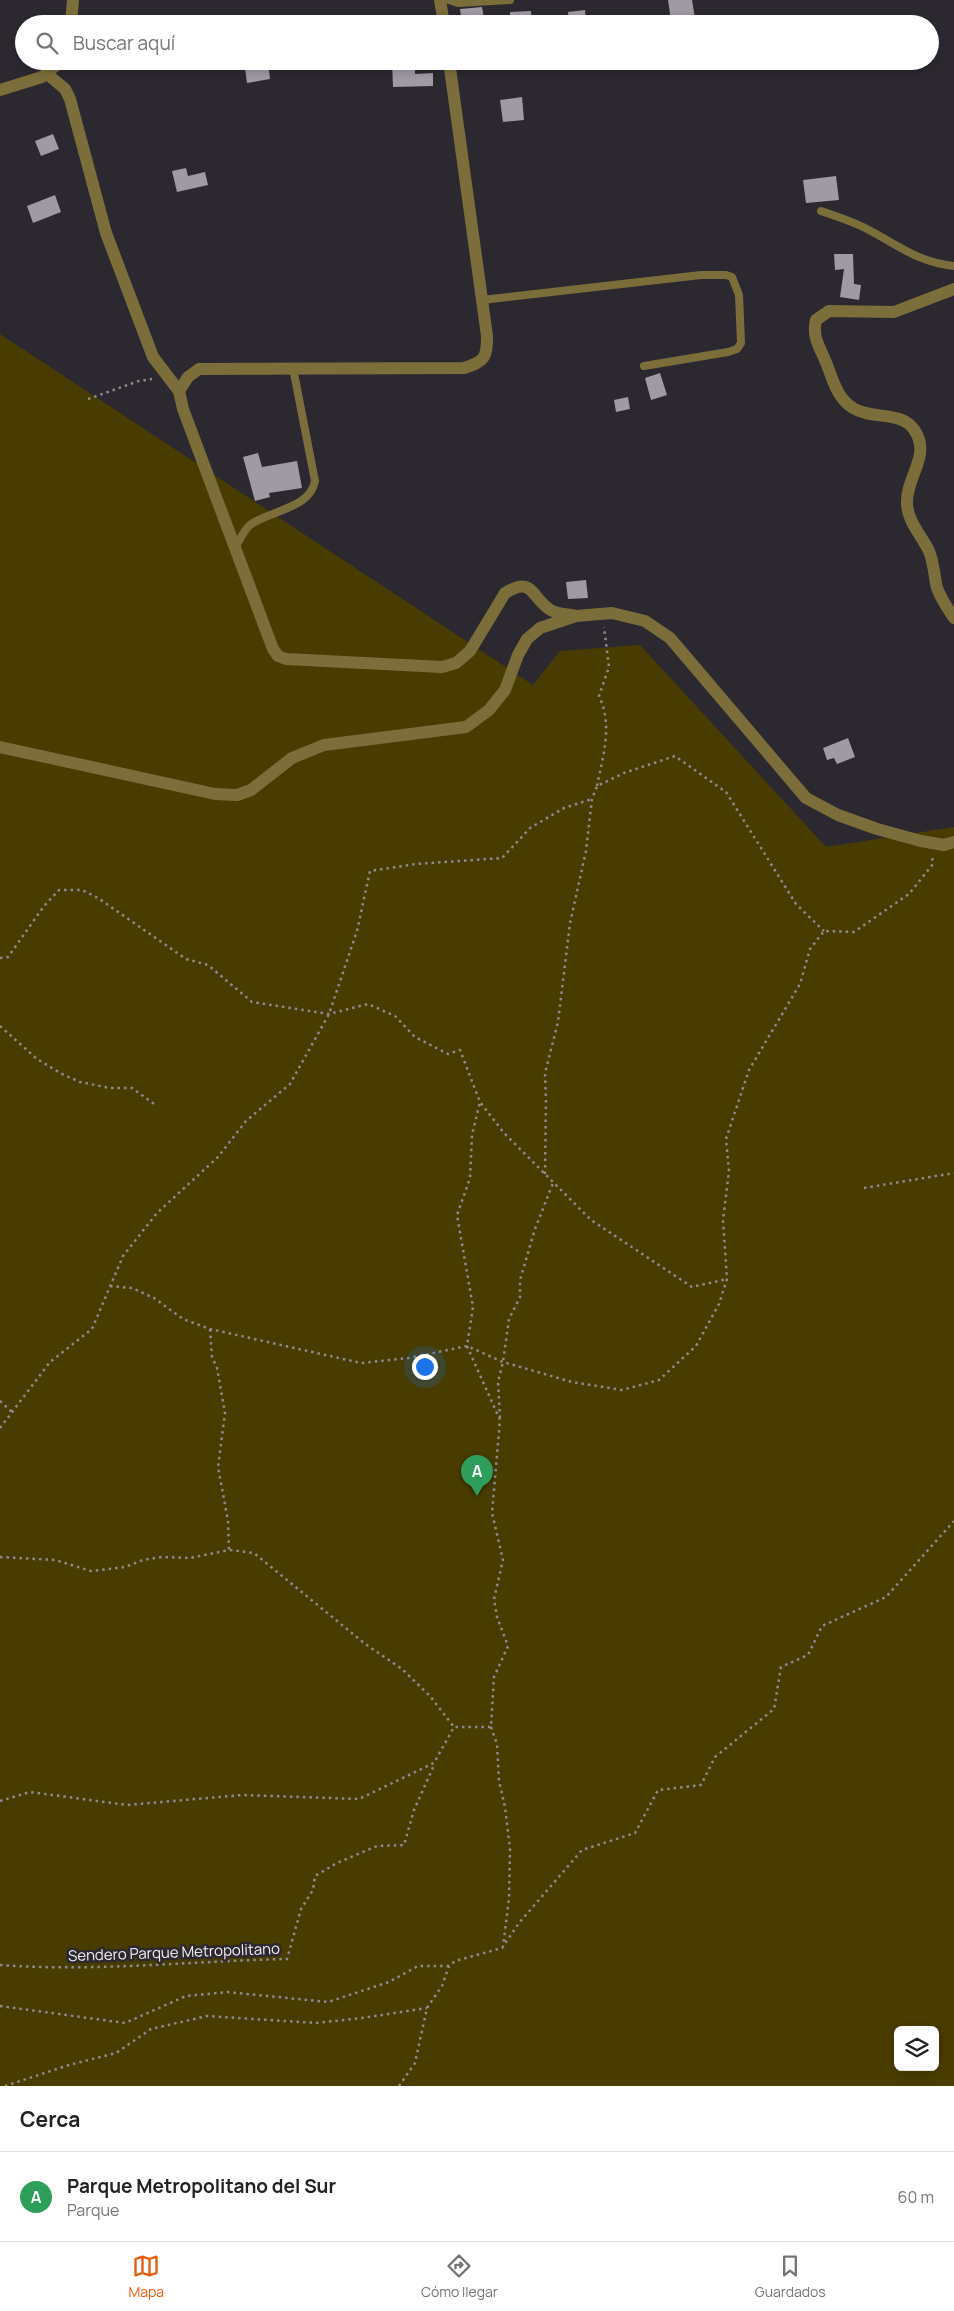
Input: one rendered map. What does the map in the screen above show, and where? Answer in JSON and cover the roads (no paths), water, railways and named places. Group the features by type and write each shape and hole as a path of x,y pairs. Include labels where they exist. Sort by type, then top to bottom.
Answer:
{"street":[{"path":"72,15 73,0"},
{"path":"440,0 442,15"},
{"path":"0,90 42,77 50,70"},
{"path":"179,391 188,377 199,369 464,368 478,363 487,352 482,300 450,70"},
{"path":"46,73 66,89 70,99 106,233 153,357 179,391 183,409 273,649 278,656 286,659 442,667 456,662 470,651 505,593 519,586 524,586 533,591 550,610 576,616"},
{"path":"954,290 894,312 829,311 816,320 813,330 816,342 840,395 853,408 872,415 902,419 911,425 918,436 920,456 908,492 908,513 928,548 938,589 954,618"},
{"path":"0,747 215,794 237,795 251,790 292,758 324,745 466,726 489,710 504,690 518,655 528,639 540,628 576,616 612,613 645,621 670,638 806,798 838,815 877,829 929,842 944,844 954,842"}],"lane":[{"path":"449,0 458,3 510,0"},
{"path":"821,211 864,227 920,259 934,264 954,266"},
{"path":"482,300 702,275 726,275 732,277 739,296 740,343 737,349 644,366"},
{"path":"235,548 248,526 306,498 313,489 315,481 293,368"}],"place":[{"name":"Parque Metropolitano del Sur","path":"477,1496"}]}
